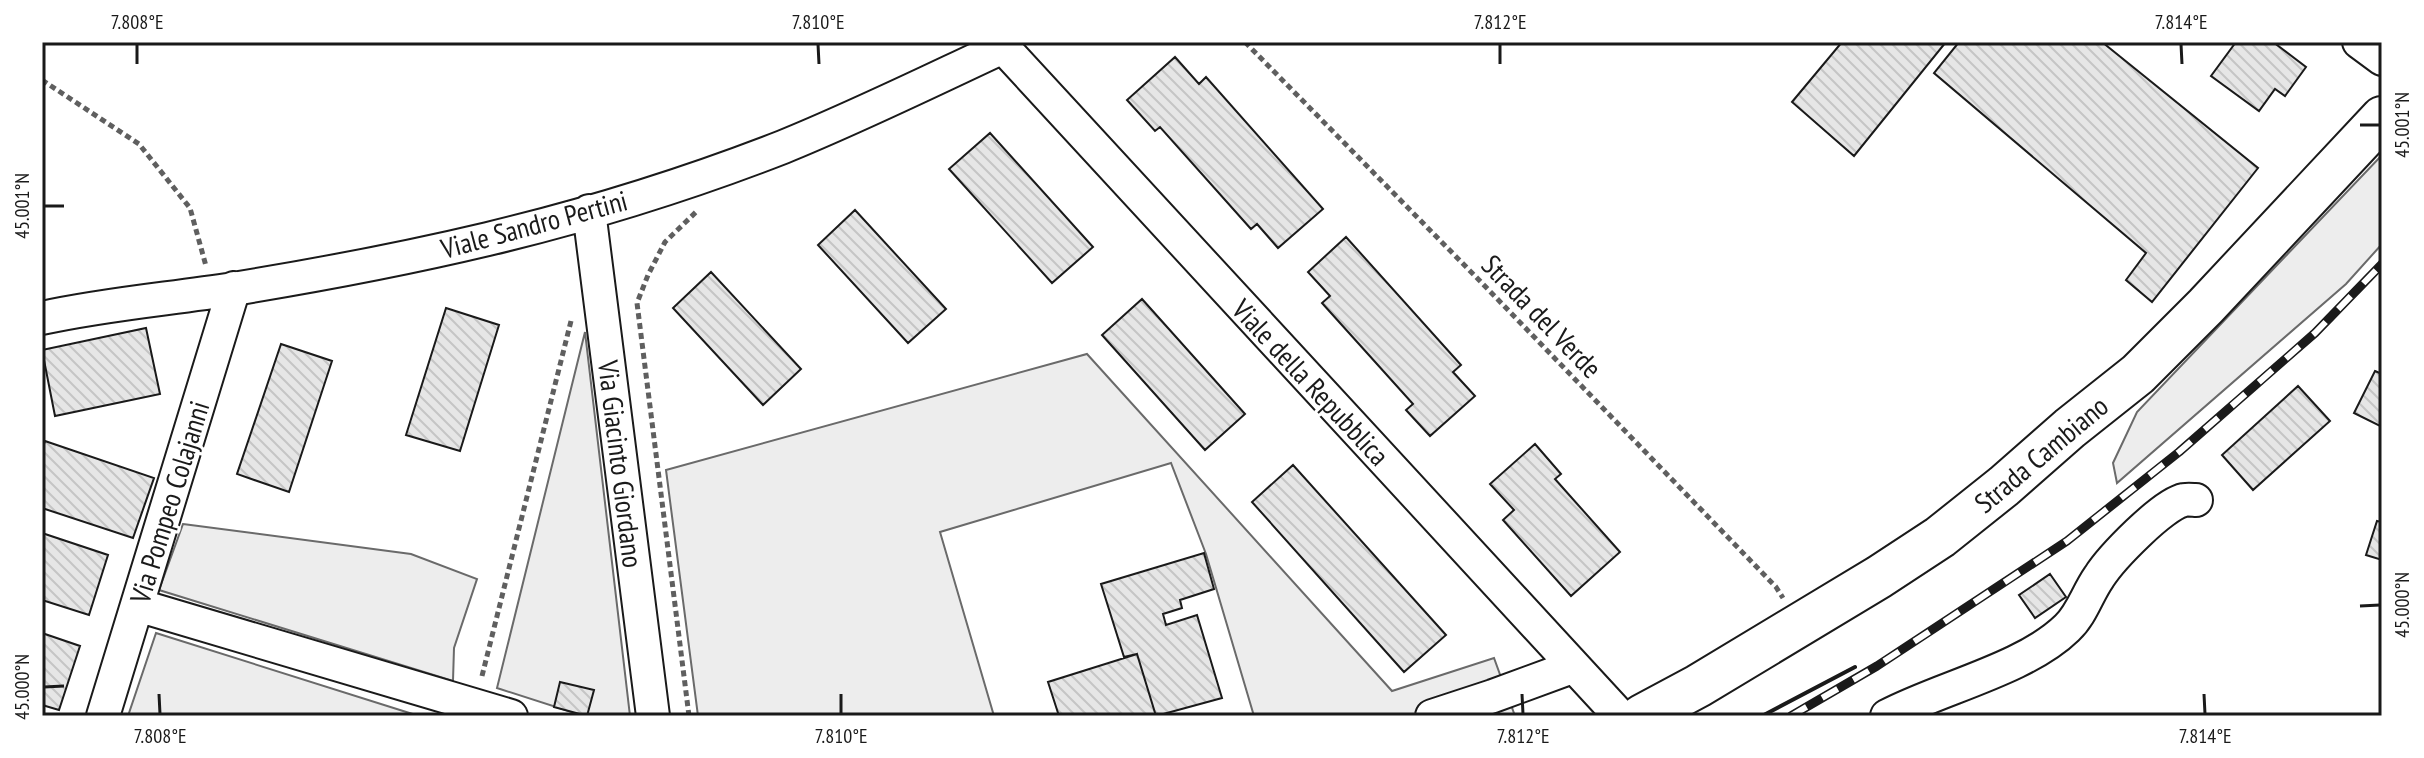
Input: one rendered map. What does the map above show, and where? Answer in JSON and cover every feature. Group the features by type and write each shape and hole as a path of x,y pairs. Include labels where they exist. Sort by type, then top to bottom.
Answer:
{"main road":[{"name":"Strada Cambiano","path":"1642,716 1802,625 1940,537 2004,486 2138,374 2382,118"}],"street":[{"path":"2359,42 2382,59"},
{"name":"Viale Sandro Pertini","path":"42,318 84,309 224,290 406,257 589,211 782,147 1003,47"},
{"name":"Viale della Repubblica","path":"1003,47 1620,716"},
{"name":"Via Giacinto Giordano","path":"589,211 653,716"},
{"name":"Via Pompeo Colajanni","path":"103,716 224,290"},
{"path":"1887,716 1914,702 1992,672 2048,643 2067,628 2080,612 2110,560 2174,504 2184,499 2196,500"},
{"path":"137,605 511,716"},
{"path":"1432,716 1572,667"}],"path":[{"name":"Strada del Verde","path":"1245,42 1755,565 1776,587 1802,625"},
{"path":"42,80 139,144 190,208 224,290"},
{"path":"689,716 637,303 665,242 697,211"},
{"path":"475,705 573,314 637,303"}],"shaded area":[{"path":"2382,155 2382,244 2346,284 2117,483 2113,463 2137,412"},
{"path":"585,332 630,716 584,716 497,688"},
{"path":"1087,354 1392,691 1494,658 1515,716 1254,716 1206,554 1171,463 940,532 994,716 698,716 666,470"},
{"path":"183,524 411,554 477,579 454,648 453,681 159,590"},
{"path":"156,633 419,716 128,716"}],"building":[{"path":"1842,42 1946,42 1854,156 1792,102"},
{"path":"1959,42 2102,42 2258,168 2152,302 2126,280 2146,253 1934,73"},
{"path":"2236,42 2273,42 2306,67 2285,96 2275,89 2259,111 2211,76"},
{"path":"1175,57 1199,84 1206,77 1323,209 1278,248 1257,224 1251,229 1160,127 1155,131 1127,100"},
{"path":"990,133 1093,247 1052,283 949,169"},
{"path":"855,210 946,309 908,343 818,245"},
{"path":"1346,237 1461,365 1453,372 1475,396 1430,436 1406,410 1413,404 1322,303 1330,296 1308,272"},
{"path":"711,272 801,369 763,405 673,308"},
{"path":"1142,299 1245,414 1205,450 1102,335"},
{"path":"446,308 499,325 460,451 406,435"},
{"path":"146,328 160,394 55,416 42,350"},
{"path":"281,344 332,361 289,492 237,474"},
{"path":"2375,371 2382,374 2382,427 2354,413"},
{"path":"2298,386 2330,421 2253,490 2222,455"},
{"path":"45,441 154,478 133,538 42,508 42,450"},
{"path":"1535,444 1561,474 1555,479 1620,552 1571,596 1503,520 1514,510 1490,484"},
{"path":"1293,465 1446,635 1404,672 1252,502"},
{"path":"2377,521 2382,522 2382,560 2366,555"},
{"path":"42,533 108,555 89,615 42,600"},
{"path":"1204,553 1214,589 1180,600 1182,608 1163,614 1166,625 1197,615 1222,698 1156,716 1137,654 1124,657 1101,584"},
{"path":"2050,574 2066,597 2035,618 2019,595"},
{"path":"42,633 80,646 59,710 42,705"},
{"path":"1137,654 1156,716 1059,716 1048,682"},
{"path":"560,682 594,690 587,716 554,707"}],"railway":[{"path":"1791,716 1877,666 2067,541 2179,452 2315,333 2382,264"}],"wall":[{"path":"1762,716 1855,667"}]}
